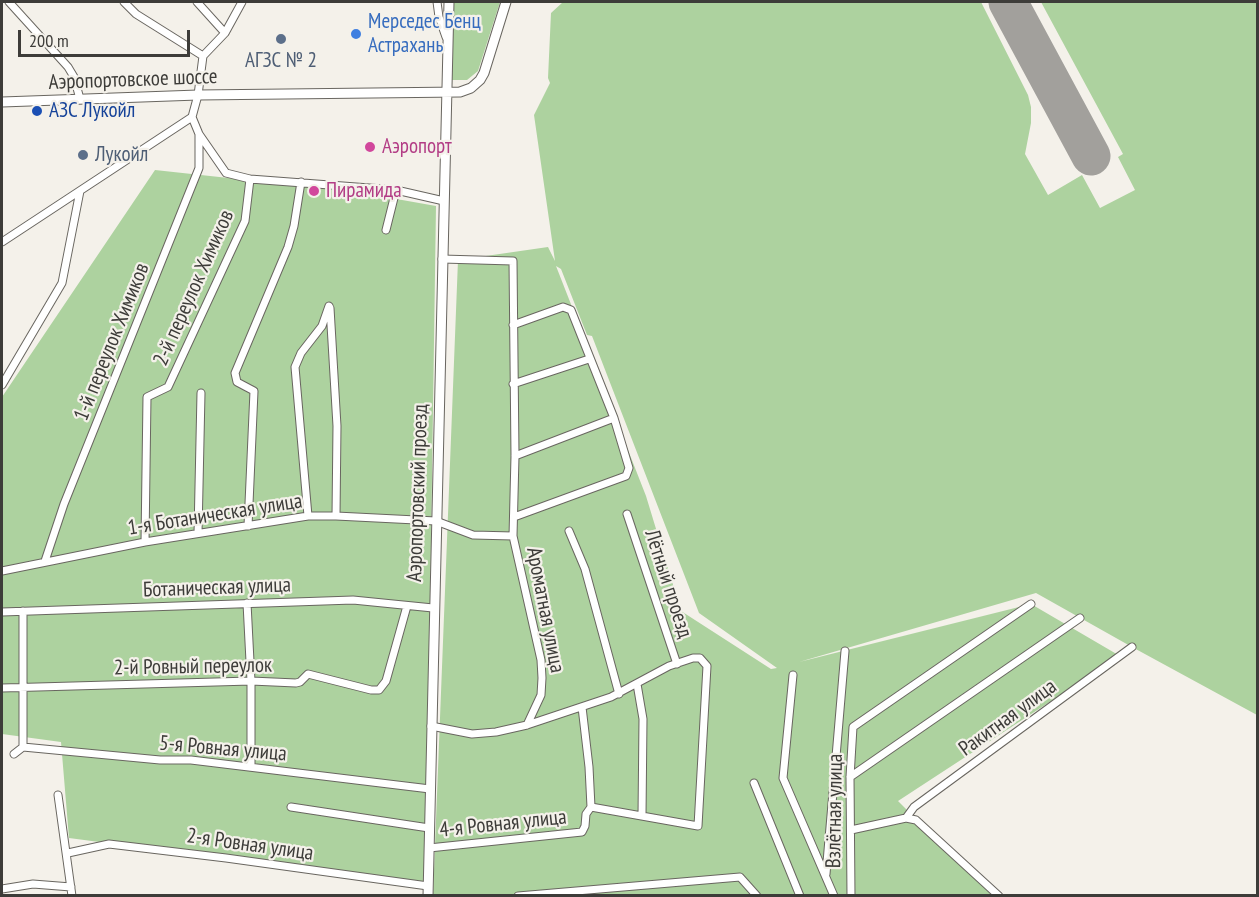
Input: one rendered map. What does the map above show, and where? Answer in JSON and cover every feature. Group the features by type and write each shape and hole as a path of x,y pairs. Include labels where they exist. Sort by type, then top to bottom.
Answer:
{"main road":[{"name":"Аэропортовский проезд","path":"428,891 449,2"},
{"name":"Аэропортовское шоссе","path":"2,102 198,95 465,91 480,80 506,2"}],"street":[{"path":"9,2 68,67 75,77 80,99"},
{"path":"124,2 136,14 203,56"},
{"path":"197,2 225,33"},
{"path":"242,2 225,33 203,56 198,95 192,117 199,134 226,173 250,179 396,190 444,201"},
{"path":"437,2 448,42"},
{"path":"2,242 192,117"},
{"name":"1-й переулок Химиков","path":"45,561 64,504 199,168 199,134"},
{"name":"2-й переулок Химиков","path":"145,542 147,397 168,387 245,221 250,179"},
{"path":"248,526 254,391 237,382 235,373 288,247 301,182"},
{"path":"386,230 396,190"},
{"path":"2,385 62,284 80,191"},
{"name":"Ароматная улица","path":"442,259 513,261 515,456 513,536 542,678 541,695 528,725"},
{"path":"308,516 295,367 301,353 322,326 329,306 337,426 336,516"},
{"path":"513,325 563,307 571,310 614,418 629,468 626,476 514,517"},
{"path":"513,384 590,359"},
{"path":"198,533 201,393"},
{"path":"515,456 614,418"},
{"name":"Лётный проезд","path":"627,514 677,664"},
{"name":"1-я Ботаническая улица","path":"2,571 145,542 308,516 436,521 473,535 513,536"},
{"path":"569,531 585,569 619,694"},
{"name":"Ботаническая улица","path":"2,612 353,600 433,608"},
{"path":"247,603 252,767"},
{"name":"Взлётная улица","path":"851,896 850,777 853,727 1031,604"},
{"name":"2-й Ровный переулок","path":"2,688 251,681 296,683 309,674 379,690 386,681 407,606"},
{"path":"14,754 23,747 23,611"},
{"path":"850,777 1080,618"},
{"name":"Ракитная улица","path":"906,818 914,807 1132,648"},
{"path":"826,877 845,651"},
{"name":"4-я Ровная улица","path":"429,848 580,833 584,828 586,814 591,807 698,826 707,666 697,657 677,664"},
{"path":"431,726 472,734 528,725 619,694 669,666 677,664"},
{"path":"793,675 783,778 834,896"},
{"path":"637,684 644,719 642,816"},
{"path":"582,707 591,807"},
{"name":"5-я Ровная улица","path":"23,747 160,760 191,760 430,789"},
{"path":"754,783 800,896"},
{"path":"2,889 33,884 72,891 58,795"},
{"name":"4-я Ровная улица","path":"291,807 429,828"},
{"path":"851,830 906,818 919,822 999,896"},
{"name":"2-я Ровная улица","path":"68,853 109,844 226,858 428,891"},
{"path":"518,896 740,877 757,896"}],"green space":[{"path":"453,2 500,2 478,71 467,80 451,80"},
{"path":"563,2 981,2 1028,95 1031,123 1025,154 1048,195 1082,175 1100,208 1135,190 1118,157 1123,154 1041,2 1257,2 1257,715 1036,593 799,662 1031,604 1120,656 898,801 992,895 433,896 458,260 548,247 555,261 534,115 550,83 548,78 551,13","holes":["556,266 561,269 587,335 592,336 699,613 777,668 771,669 681,611 646,496"]},
{"path":"155,170 357,192 436,206 426,885 69,838 61,742 2,734 2,397"}],"runway":[{"path":"1008,2 1091,156"}],"place":[{"name":"Мерседес Бенц Астрахань","path":"356,34"},
{"name":"АГЗС № 2","path":"281,39"},
{"name":"АЗС Лукойл","path":"37,111"},
{"name":"Аэропорт","path":"370,147"},
{"name":"Лукойл","path":"83,155"},
{"name":"Пирамида","path":"314,191"}]}
